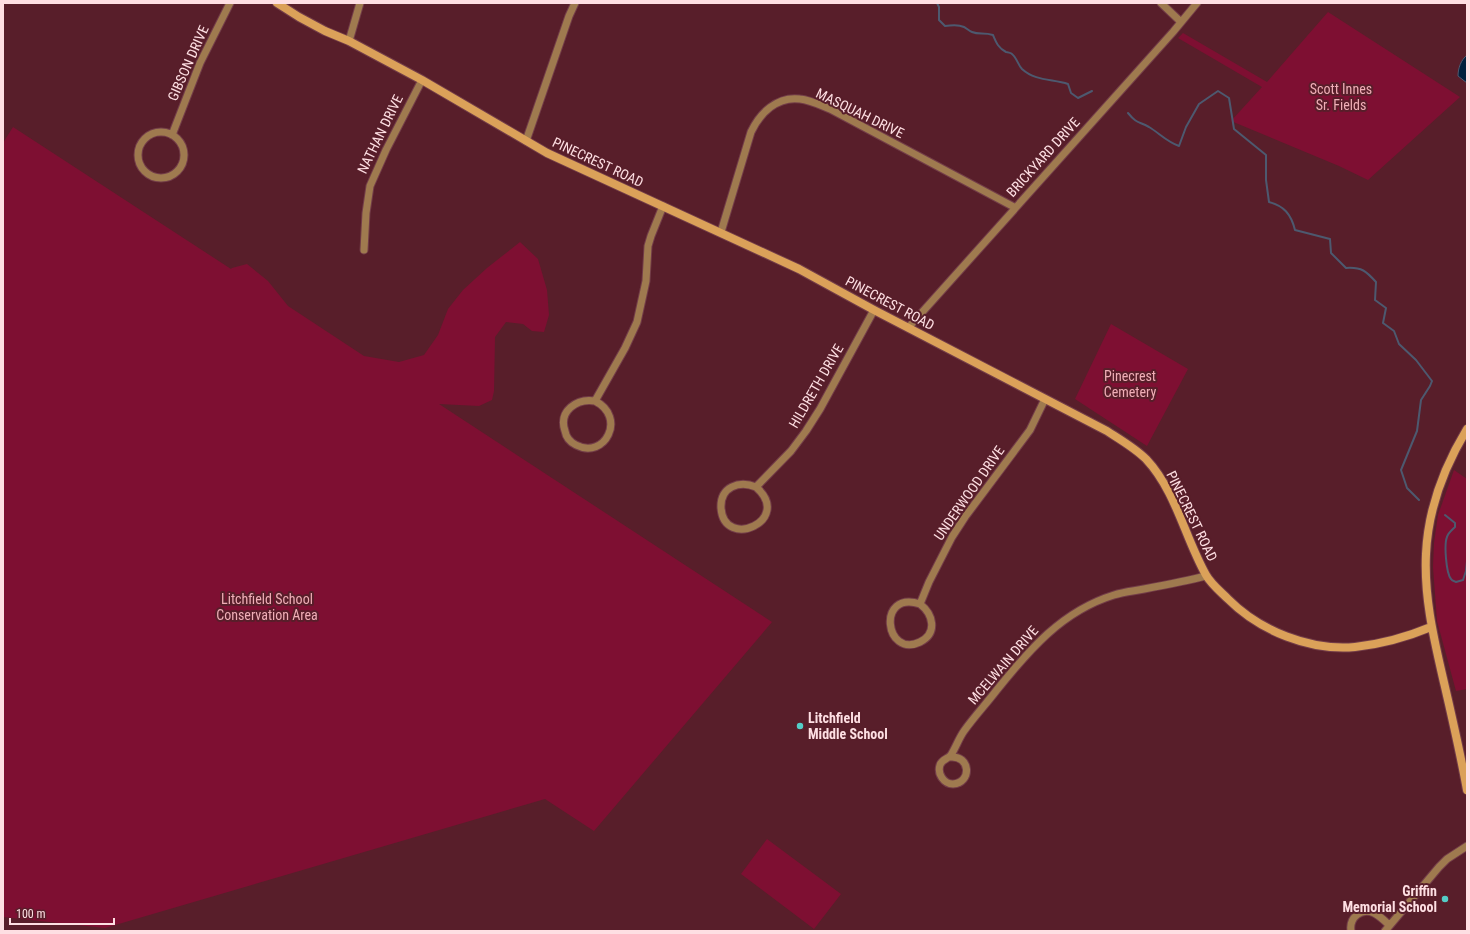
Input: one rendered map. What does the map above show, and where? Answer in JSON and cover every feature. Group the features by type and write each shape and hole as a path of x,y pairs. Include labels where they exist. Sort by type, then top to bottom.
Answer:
{"street":[{"name":"GIBSON DRIVE","path":"172,135 200,63 230,3"},
{"name":"PINECREST ROAD","path":"277,3 325,31 422,80 547,153 799,269 1132,446 1159,476 1170,496 1206,576 1236,607 1252,619 1284,636 1337,647 1378,644 1406,637 1432,627"},
{"path":"349,42 360,3"},
{"path":"526,140 568,16 575,3"},
{"path":"1161,3 1181,22"},
{"name":"BRICKYARD DRIVE","path":"908,328 1197,3"},
{"name":"NATHAN DRIVE","path":"364,250 366,213 370,186 386,150 422,80"},
{"name":"MASQUAH DRIVE","path":"721,232 754,124 771,106 790,99 800,99 830,109 1014,207"},
{"path":"161,132 172,135 181,144 183,150 182,164 174,174 168,177 162,178 149,175 144,171 138,162 137,156 139,146 146,137 151,134 161,132"},
{"path":"595,401 625,348 637,322 646,281 648,246 663,206"},
{"name":"HILDRETH DRIVE","path":"756,487 791,451 806,431 820,409 874,310"},
{"name":"UNDERWOOD DRIVE","path":"920,604 928,582 952,537 965,517 1030,430 1045,399"},
{"path":"589,400 595,401 601,404 609,414 611,420 610,433 607,438 597,446 584,448 573,443 565,433 565,416 577,402 589,400"},
{"path":"1467,429 1447,467 1438,490 1430,522 1425,570 1432,627 1461,755 1467,790"},
{"path":"741,483 756,487 762,491 767,505 763,519 751,528 737,528 730,524 725,519 722,512 721,504 723,496 728,490 741,483"},
{"name":"MCELWAIN DRIVE","path":"950,757 964,732 1020,661 1045,635 1060,623 1095,603 1115,595 1206,576"},
{"path":"907,602 920,604 926,608 930,614 932,621 931,629 928,635 916,644 902,643 896,639 892,633 890,620 891,614 901,604 907,602"},
{"path":"1351,931 1354,918 1363,912 1373,912 1387,928 1439,867 1447,859 1467,846"}],"green space":[{"name":"Scott Innes Sr. Fields","path":"1328,12 1460,97 1368,180 1339,166 1231,121 1262,87 1178,38 1183,33 1267,82"},
{"name":"Litchfield School Conservation Area","path":"13,127 231,269 247,264 268,281 288,306 364,356 399,362 424,355 438,335 448,309 463,290 487,268 520,242 538,259 547,290 549,315 544,332 532,331 523,324 506,322 495,337 494,391 492,400 479,406 439,404 772,622 594,831 545,799 105,928 3,917 3,143"},
{"name":"Pinecrest Cemetery","path":"1111,324 1188,369 1147,446 1075,399"},
{"path":"1454,470 1467,479 1467,689 1456,691 1437,621 1433,567 1434,543 1438,515"},
{"path":"767,839 841,894 814,929 741,874"}],"water":[{"path":"1467,55 1467,83 1458,76 1460,64"}],"waterway":[{"path":"937,3 939,7 939,20 945,26 959,25 975,33 993,35 999,47 1012,54 1022,69 1032,76 1068,84 1071,93 1078,98 1092,91"},
{"path":"1128,113 1136,121 1149,127 1167,140 1179,146 1186,127 1199,104 1218,91 1229,98 1234,129 1266,155 1266,180 1269,202 1283,208 1289,215 1295,230 1330,239 1331,253 1346,268 1363,270 1376,282 1375,300 1386,308 1383,323 1394,331 1399,344 1416,360 1432,381 1421,400 1417,431 1401,470 1407,488 1419,500"},
{"path":"1445,515 1455,523 1455,527 1450,532 1446,541 1447,565 1449,576 1452,580 1456,582 1463,580 1467,561"}],"place":[{"name":"Litchfield Middle School","path":"800,726"},
{"name":"Griffin Memorial School","path":"1445,899"}]}
